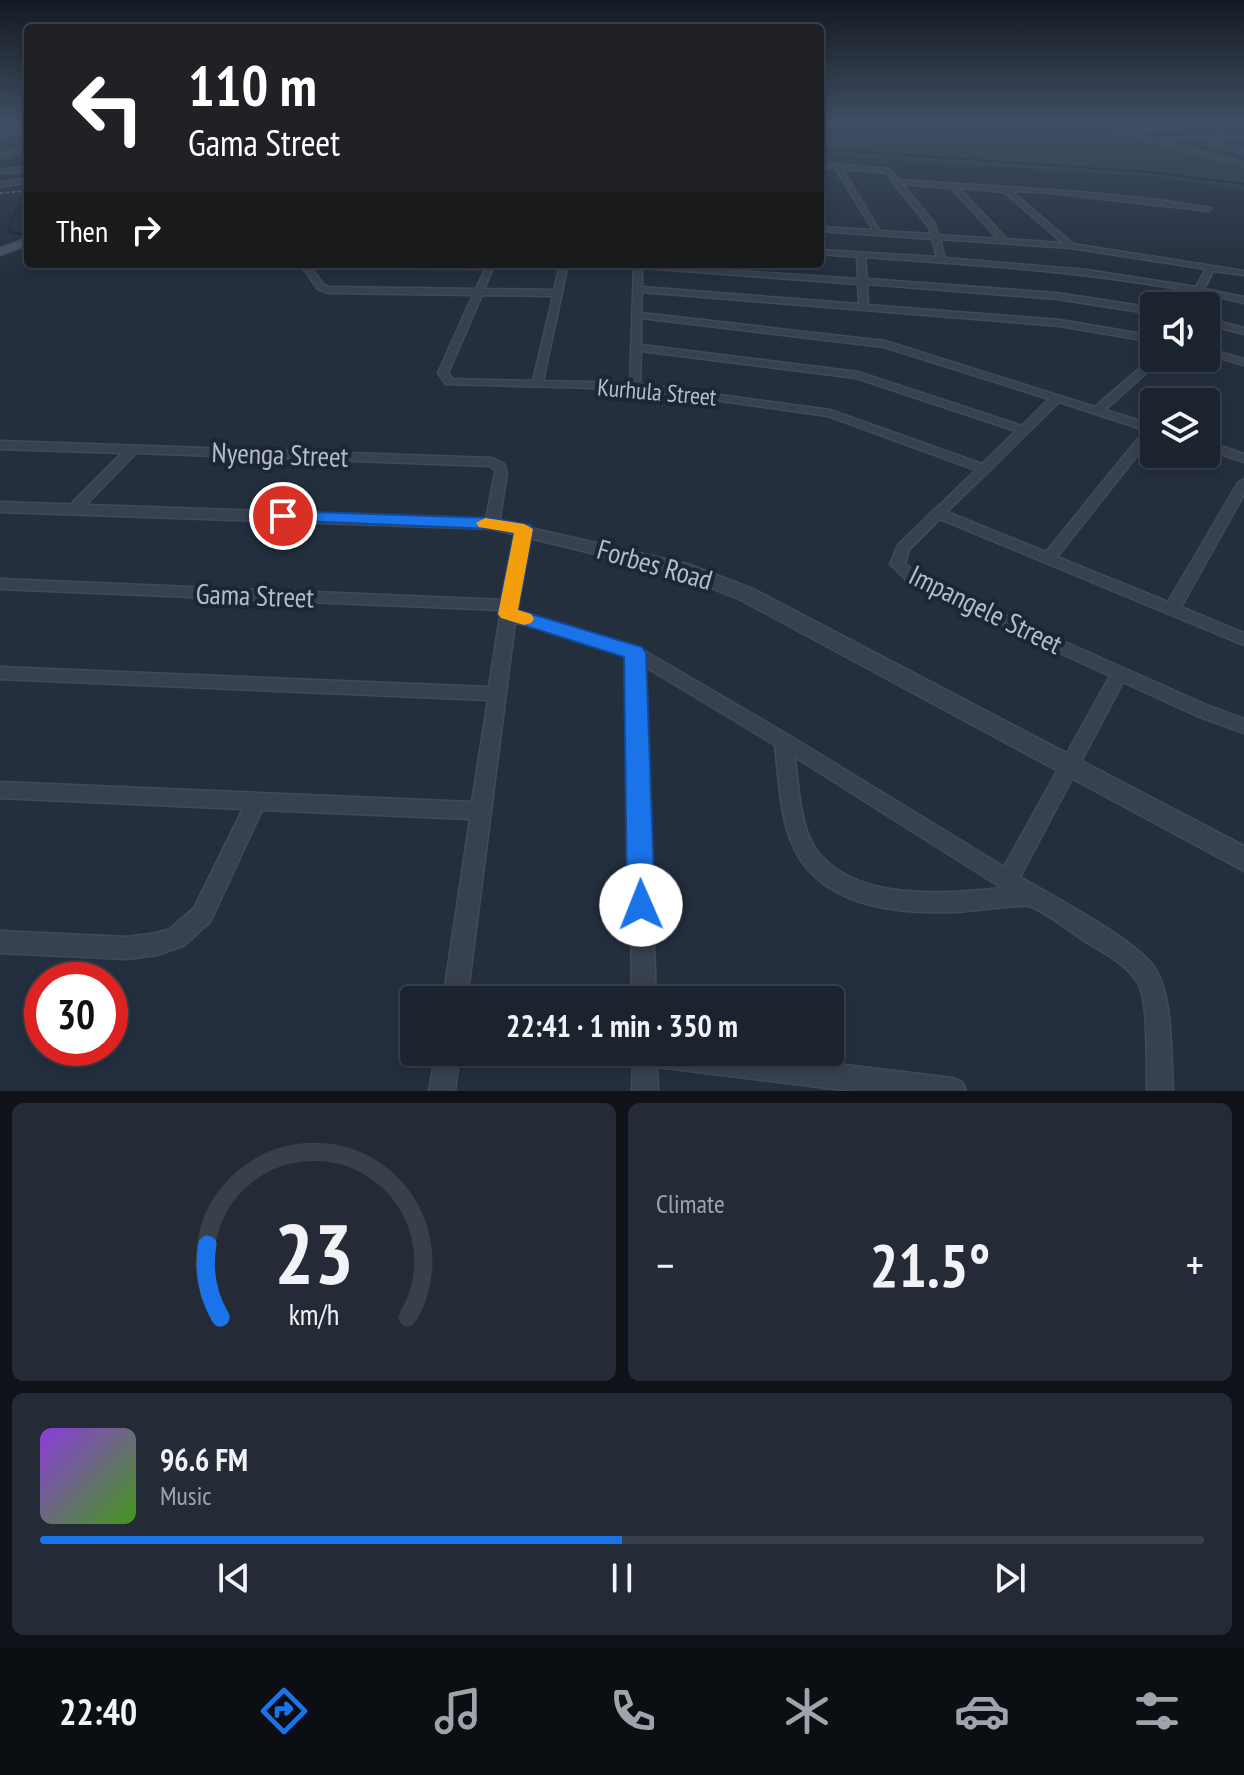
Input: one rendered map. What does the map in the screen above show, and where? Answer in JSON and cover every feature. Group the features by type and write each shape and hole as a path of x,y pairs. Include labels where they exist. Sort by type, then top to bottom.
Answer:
{"main road":[{"path":"0,252 24,243"}],"street":[{"path":"841,172 878,233"},
{"path":"888,172 937,237 942,260"},
{"path":"0,185 24,181"},
{"path":"898,182 1042,190 1209,209"},
{"path":"952,185 1004,241"},
{"path":"1001,189 1011,193 1071,246"},
{"path":"824,229 1071,246 1244,273"},
{"path":"824,252 1069,270 1244,300"},
{"path":"861,255 864,307"},
{"path":"1199,290 1211,267"},
{"path":"306,268 321,287 328,290 558,293"},
{"name":"Kurhula Street","path":"489,268 443,376 450,382 635,386 830,413 985,469"},
{"path":"537,385 563,268"},
{"path":"635,386 638,268"},
{"path":"691,268 1057,296 1140,309"},
{"path":"638,289 1060,323 1140,337"},
{"path":"637,315 885,344 1140,424"},
{"path":"1220,325 1244,331"},
{"path":"636,347 858,375 1023,430"},
{"path":"1220,355 1244,362"},
{"path":"1098,410 1142,372"},
{"name":"Impangele Street","path":"1057,398 903,548 897,564 927,586 1119,674 1244,726"},
{"name":"Nyenga Street","path":"0,445 492,462 500,467 501,473 492,524"},
{"path":"1048,559 1140,445"},
{"path":"74,509 132,450"},
{"path":"1220,450 1244,458"},
{"path":"1172,609 1244,483"},
{"name":"Forbes Road","path":"0,507 492,524 524,529 680,568 725,584 1244,859"},
{"path":"940,514 1244,639"},
{"path":"457,986 508,609 524,529"},
{"name":"Gama Street","path":"0,584 508,609 635,653 784,741 1129,956 1148,977 1155,1000 1160,1091"},
{"path":"635,653 644,986"},
{"path":"0,673 498,694"},
{"path":"1008,879 1119,674"},
{"path":"784,741 795,821 802,842 808,856 838,885 859,893 917,901 971,901 1032,894"},
{"path":"0,790 482,811"},
{"path":"0,942 127,948 157,944 177,937 202,915 256,802"},
{"path":"442,1091 446,1066"},
{"path":"645,1066 645,1091"},
{"path":"750,1066 953,1091"}],"green space":[{"path":"1080,172 1244,172 1244,190 1159,177"}],"waterway":[{"path":"1148,172 1244,184"},
{"path":"24,206 16,210 8,231 24,235"}],"railway":[{"path":"0,193 24,191"}],"slow traffic":[{"path":"485,523 524,529 508,614 524,619"}],"route":[{"path":"283,516 492,524 524,529 508,614 635,653 641,905"}]}
